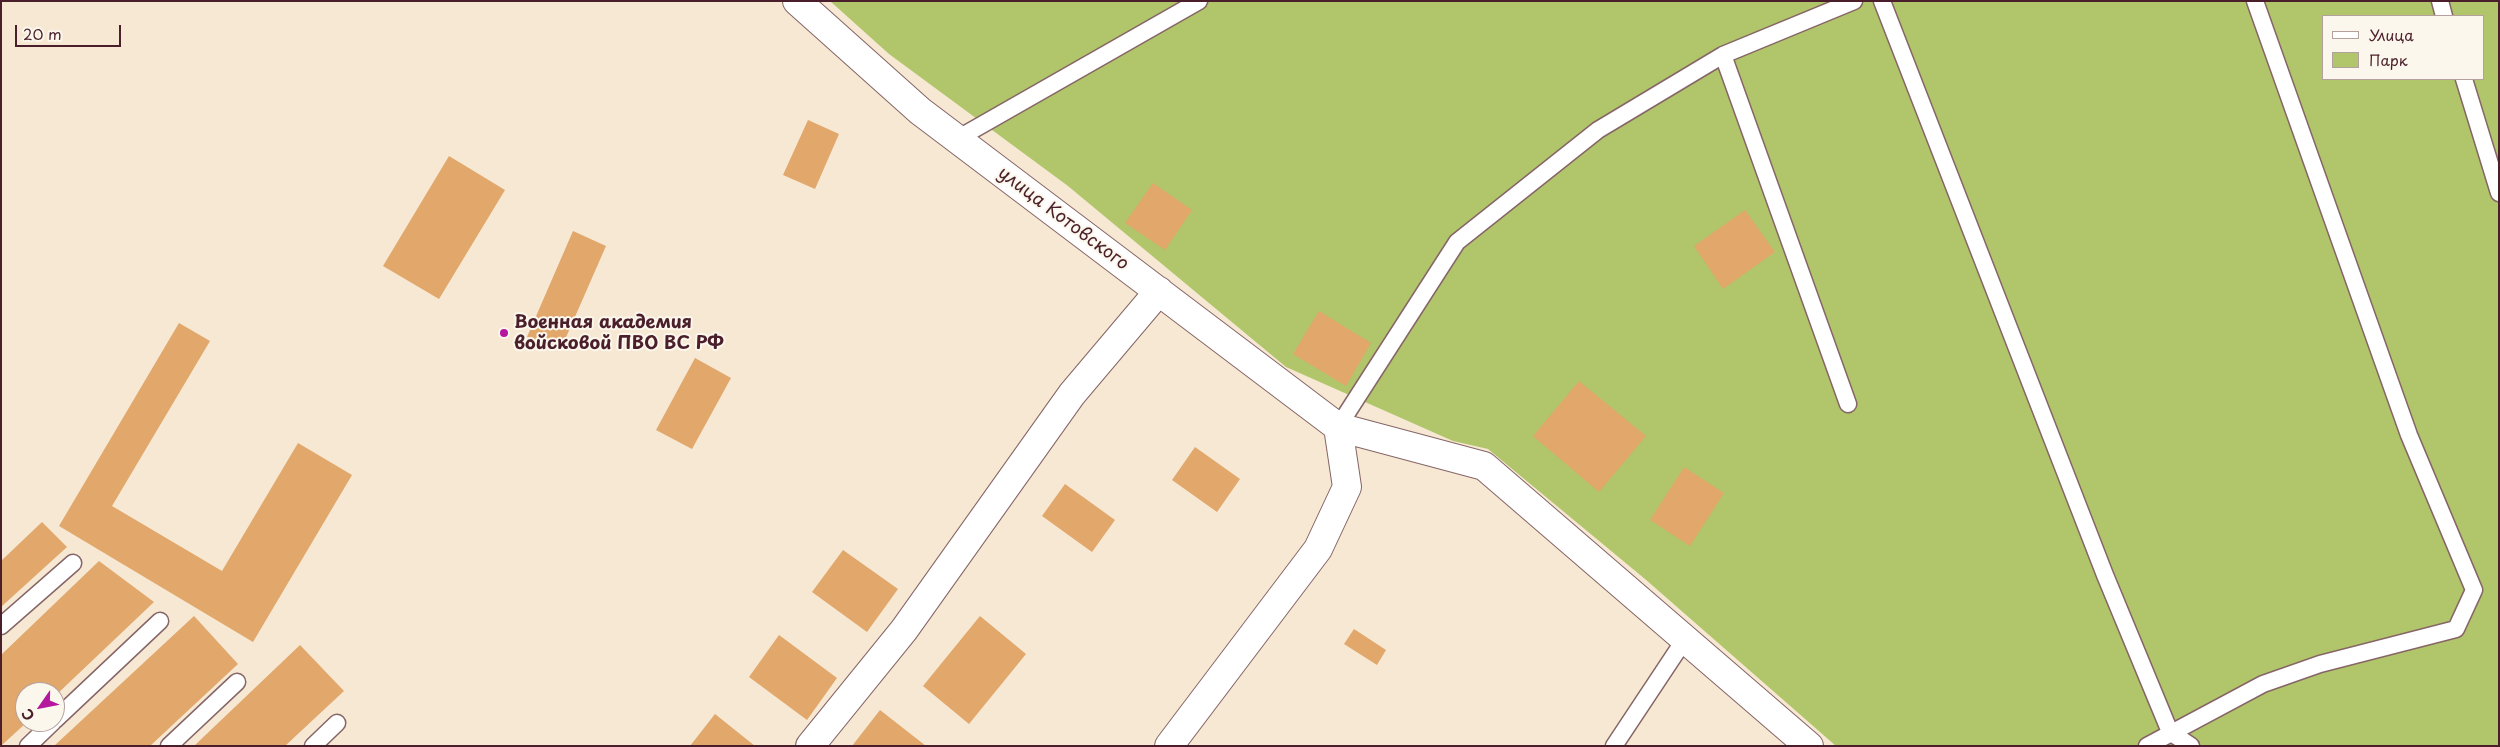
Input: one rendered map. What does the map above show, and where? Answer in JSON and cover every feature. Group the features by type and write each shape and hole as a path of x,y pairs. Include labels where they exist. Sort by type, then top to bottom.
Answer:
{"street":[{"name":"улица Котовского","path":"797,1 920,110 1338,427"},
{"path":"810,746 904,630 1072,394 1159,291"},
{"path":"1169,746 1318,550 1347,487 1338,427 1484,466 1809,746"}],"lane":[{"path":"957,139 1199,1"},
{"path":"1338,427 1457,242 1598,130 1723,55 1854,1"},
{"path":"1882,1 2105,575 2170,732 2191,746"},
{"path":"2146,746 2263,684 2320,664 2456,629 2474,590 2409,435 2255,1"},
{"path":"2440,1 2444,15"},
{"path":"1723,55 1848,404"},
{"path":"2464,80 2499,193"},
{"path":"1,626 73,563"},
{"path":"65,711 160,621"},
{"path":"1614,746 1685,639"},
{"path":"168,746 237,682"},
{"path":"313,746 337,723"},
{"path":"28,746 43,732"}],"green space":[{"path":"830,1 2499,1 2499,746 1836,746 1645,579 1488,449 1453,441 1286,367 1068,186 889,54"}],"building":[{"path":"808,120 839,134 815,189 783,175"},
{"path":"449,156 505,190 439,299 383,266"},
{"path":"1153,183 1192,210 1165,250 1125,223"},
{"path":"1745,210 1775,252 1723,289 1694,246"},
{"path":"573,231 606,246 560,351 527,337"},
{"path":"1319,311 1371,343 1346,386 1293,354"},
{"path":"179,323 210,341 112,506 222,571 298,443 352,475 253,642 59,526"},
{"path":"695,358 731,378 692,449 656,430"},
{"path":"1579,381 1646,436 1599,492 1533,436"},
{"path":"1195,447 1240,479 1217,512 1172,480"},
{"path":"1684,467 1724,493 1690,546 1650,520"},
{"path":"1065,484 1115,520 1092,552 1042,516"},
{"path":"42,522 67,547 1,607 1,561"},
{"path":"843,550 898,589 867,632 812,592"},
{"path":"99,561 154,602 65,687 65,682 15,682 16,732 1,746 1,655"},
{"path":"194,616 238,664 150,746 54,746"},
{"path":"980,616 1026,654 969,724 923,686"},
{"path":"1354,629 1386,650 1377,665 1344,644"},
{"path":"779,635 837,678 807,720 749,677"},
{"path":"300,645 344,691 285,746 194,746"},
{"path":"880,710 926,746 852,746"},
{"path":"715,714 755,746 690,746"}],"place":[{"name":"Военная академия войсковой ПВО ВС РФ","path":"504,333"}]}
